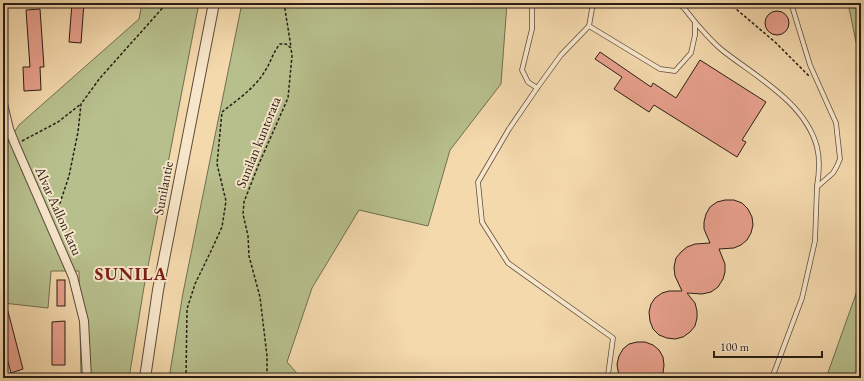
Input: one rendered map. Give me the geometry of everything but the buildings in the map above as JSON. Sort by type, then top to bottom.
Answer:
[{"type":"street","name":"Sunilantie","points":[[145,378],[158,290],[214,3]]},
{"type":"street","name":"Alvar Aallon katu","points":[[3,104],[9,129],[15,144],[73,277],[84,321],[87,378]]},
{"type":"street","points":[[49,378],[54,378]]},
{"type":"lane","points":[[532,3],[532,29],[522,70],[528,82],[538,88]]},
{"type":"lane","points":[[593,3],[589,26],[561,55],[509,129],[478,182],[482,222],[508,262],[613,338],[608,375],[609,378]]},
{"type":"lane","points":[[677,3],[684,8],[695,22],[721,49],[773,88],[795,108],[810,128],[817,148],[819,172],[815,241],[802,298],[772,378]]},
{"type":"lane","points":[[791,3],[810,65],[836,123],[840,159],[833,173],[817,187]]},
{"type":"lane","points":[[589,26],[660,69],[674,71],[691,53],[695,35],[695,22]]},
{"type":"path","points":[[15,144],[27,140],[58,122],[81,104],[100,78],[167,3]]},
{"type":"path","points":[[284,3],[291,48]]},
{"type":"path","points":[[728,3],[775,42],[810,77]]},
{"type":"path","name":"Sunilan kuntorata","points":[[186,378],[187,309],[195,284],[222,227],[226,201],[217,164],[222,112],[252,88],[265,72],[276,49],[280,44],[286,44],[291,48],[292,56],[288,98],[244,202],[243,214],[248,236],[249,256],[260,297],[267,356],[267,372],[265,378]]},
{"type":"path","points":[[52,226],[69,176],[78,132],[81,104]]},
{"type":"green space","points":[[142,3],[199,3],[144,287],[129,378],[81,378],[79,271],[51,271],[48,308],[3,303],[3,150],[19,125],[139,19]]},
{"type":"green space","points":[[242,3],[507,3],[501,84],[450,150],[428,226],[359,210],[312,288],[287,362],[301,378],[169,378],[183,293]]},
{"type":"green space","points":[[848,3],[861,3],[861,66]]},
{"type":"green space","points":[[861,280],[861,378],[826,378]]},
{"type":"district","name":"SUNILA","points":[[131,274]]}]
